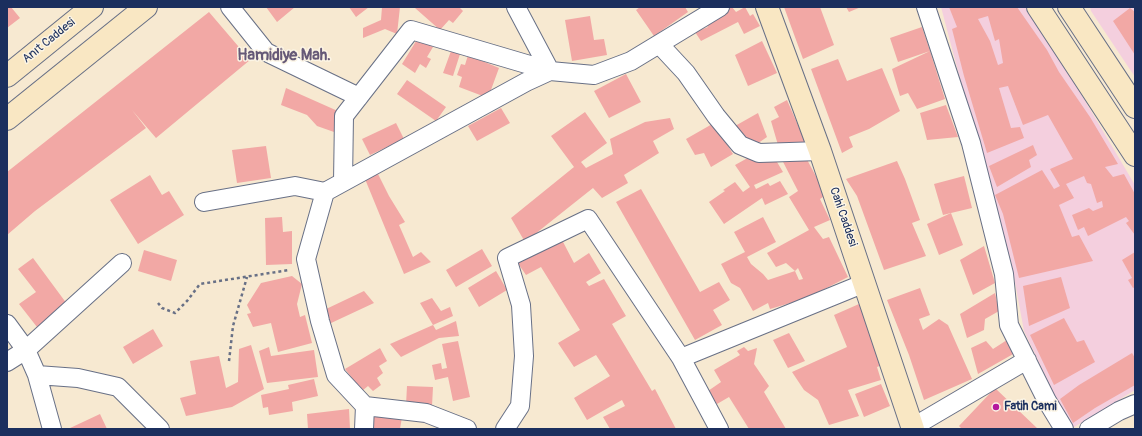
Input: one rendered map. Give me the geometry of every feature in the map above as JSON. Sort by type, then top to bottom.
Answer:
[{"type":"main road","name":"Anıt Caddesi","points":[[7,76],[92,7]]},
{"type":"main road","points":[[7,119],[146,7]]},
{"type":"main road","name":"Cahi Caddesi","points":[[768,7],[820,151],[913,428]]},
{"type":"main road","points":[[1038,7],[1135,155]]},
{"type":"main road","points":[[1070,7],[1135,107]]},
{"type":"street","points":[[230,7],[266,52],[359,97]]},
{"type":"street","points":[[516,7],[550,71]]},
{"type":"street","points":[[343,182],[344,116],[412,30],[550,71],[594,75],[631,62],[720,7]]},
{"type":"street","points":[[926,7],[972,143],[1004,274],[1009,325],[1046,401],[1064,429]]},
{"type":"street","points":[[659,44],[686,73],[716,116],[740,145],[759,153],[820,151]]},
{"type":"street","points":[[204,202],[295,186],[325,192],[526,82],[550,71]]},
{"type":"street","points":[[325,192],[306,259],[320,320],[336,375],[365,406],[426,413],[467,429]]},
{"type":"street","points":[[505,429],[520,406],[524,356],[521,305],[507,258],[588,219],[681,358],[720,429]]},
{"type":"street","points":[[7,362],[26,350],[122,263]]},
{"type":"street","points":[[681,358],[865,284]]},
{"type":"street","points":[[7,324],[26,350],[37,375],[52,429]]},
{"type":"street","points":[[913,428],[1027,360]]},
{"type":"street","points":[[37,375],[78,378],[118,387],[160,429]]},
{"type":"street","points":[[1089,429],[1118,411],[1135,404]]},
{"type":"street","points":[[364,429],[365,406]]},
{"type":"path","points":[[158,303],[162,308],[174,313],[187,301],[200,284],[308,267]]},
{"type":"path","points":[[229,361],[233,326],[247,277]]},
{"type":"shaded area","points":[[941,7],[1026,7],[1078,89],[1135,185],[1135,390],[1071,429],[1024,331],[1011,261],[990,192]]},
{"type":"shaded area","points":[[1090,7],[1135,7],[1135,77],[1091,11]]},
{"type":"building","points":[[7,7],[11,7],[20,18],[7,28]]},
{"type":"building","points":[[266,7],[295,7],[277,22]]},
{"type":"building","points":[[349,7],[369,7],[356,17]]},
{"type":"building","points":[[382,7],[400,7],[397,34],[385,29],[363,38],[363,28],[381,20]]},
{"type":"building","points":[[415,7],[459,7],[463,11],[453,23],[449,20],[440,30]]},
{"type":"building","points":[[640,7],[685,7],[688,12],[654,36],[636,10]]},
{"type":"building","points":[[732,7],[736,12],[745,7],[750,16],[753,14],[760,26],[744,34],[738,22],[701,41],[695,32],[708,27],[705,23]]},
{"type":"building","points":[[784,7],[820,7],[834,45],[803,59]]},
{"type":"building","points":[[846,7],[861,7],[849,12]]},
{"type":"building","points":[[949,7],[1017,7],[1047,50],[1059,72],[1090,117],[1118,164],[1105,167],[1113,177],[1124,174],[1135,194],[1135,235],[1126,223],[1129,221],[1126,217],[1088,236],[1084,227],[1078,230],[1072,215],[1089,208],[1093,211],[1103,207],[1102,201],[1097,203],[1091,184],[1087,183],[1084,176],[1066,184],[1074,198],[1059,205],[1072,237],[1079,235],[1093,261],[1019,278],[1003,214],[995,195],[1042,170],[1054,189],[1060,186],[1050,169],[1073,159],[1048,115],[1023,125],[1008,86],[999,88],[1011,128],[1020,127],[1024,138],[987,153],[964,76],[952,29],[957,27]],"holes":[[[988,16],[995,41],[999,39],[1003,63],[998,65],[990,41],[978,19]]]},
{"type":"building","points":[[1130,8],[1135,12],[1135,55],[1113,21]]},
{"type":"building","points":[[209,12],[250,60],[156,138],[132,110],[146,128],[35,211],[7,235],[7,172]]},
{"type":"building","points":[[590,16],[594,40],[604,39],[607,55],[572,61],[565,20]]},
{"type":"building","points":[[922,27],[930,51],[898,62],[890,38]]},
{"type":"building","points":[[418,38],[433,47],[427,57],[431,59],[426,68],[420,64],[415,73],[402,64]]},
{"type":"building","points":[[762,41],[777,73],[748,86],[735,55]]},
{"type":"building","points":[[451,51],[460,54],[453,76],[443,73]]},
{"type":"building","points":[[930,51],[945,99],[917,109],[908,93],[900,96],[892,69]]},
{"type":"building","points":[[468,55],[499,68],[488,98],[459,87],[462,77],[457,75],[461,64],[465,65]]},
{"type":"building","points":[[838,59],[847,81],[882,68],[900,111],[869,129],[849,137],[853,147],[842,153],[811,69]]},
{"type":"building","points":[[626,74],[641,102],[609,118],[594,91]]},
{"type":"building","points":[[407,80],[446,107],[436,121],[397,94]]},
{"type":"building","points":[[286,88],[340,112],[334,132],[317,126],[307,115],[281,105]]},
{"type":"building","points":[[787,100],[807,146],[778,145],[771,121],[779,117],[774,107]]},
{"type":"building","points":[[946,105],[958,137],[927,140],[920,113]]},
{"type":"building","points":[[501,108],[510,123],[477,141],[468,126]]},
{"type":"building","points":[[585,112],[607,143],[581,162],[586,168],[613,154],[610,139],[645,122],[670,118],[674,129],[653,141],[659,153],[624,175],[628,183],[602,198],[593,188],[525,242],[511,218],[574,167],[551,136]]},
{"type":"building","points":[[758,113],[767,137],[754,146],[744,140],[735,126]]},
{"type":"building","points":[[396,123],[404,139],[370,155],[362,139]]},
{"type":"building","points":[[714,123],[733,154],[711,167],[704,153],[695,155],[686,139]]},
{"type":"building","points":[[1033,145],[1037,155],[1029,160],[1031,167],[997,187],[989,166]]},
{"type":"building","points":[[266,146],[271,178],[237,183],[232,150]]},
{"type":"building","points":[[804,154],[826,195],[820,199],[830,220],[814,227],[823,239],[829,237],[848,277],[807,298],[770,309],[768,303],[753,311],[740,288],[731,283],[721,264],[745,252],[734,232],[763,217],[776,242],[747,257],[751,264],[768,280],[795,271],[786,263],[776,267],[767,253],[809,230],[789,197],[798,191],[780,156]],"holes":[[[798,268],[803,279],[799,280],[795,271]]]},
{"type":"building","points":[[753,155],[759,163],[774,157],[783,172],[754,185],[756,189],[768,183],[770,186],[780,181],[788,194],[765,205],[762,198],[724,224],[709,202],[735,182],[743,192],[750,187],[735,165]]},
{"type":"building","points":[[897,161],[920,220],[912,223],[926,256],[884,270],[857,196],[846,179]]},
{"type":"building","points":[[378,174],[405,222],[399,225],[413,257],[421,252],[431,262],[404,274],[365,179]]},
{"type":"building","points":[[150,175],[162,195],[169,191],[184,215],[138,244],[110,200]]},
{"type":"building","points":[[964,176],[972,208],[943,215],[934,184]]},
{"type":"building","points":[[641,189],[700,292],[719,282],[730,300],[713,310],[722,325],[695,340],[616,202]]},
{"type":"building","points":[[951,213],[963,245],[939,255],[927,224]]},
{"type":"building","points":[[282,217],[283,232],[292,231],[292,264],[266,265],[265,218]]},
{"type":"building","points":[[561,238],[574,263],[589,253],[601,273],[586,282],[589,286],[604,279],[626,316],[612,324],[652,391],[655,389],[676,429],[610,429],[603,417],[625,406],[622,400],[587,420],[574,398],[610,376],[596,355],[574,367],[558,343],[580,330],[541,267],[526,275],[517,262]]},
{"type":"building","points":[[984,246],[995,283],[973,295],[960,260]]},
{"type":"building","points":[[482,249],[492,266],[456,287],[446,270]]},
{"type":"building","points":[[144,250],[177,260],[171,281],[138,271]]},
{"type":"building","points":[[1135,252],[1135,287],[1133,288],[1128,280],[1132,278],[1122,260]]},
{"type":"building","points":[[33,258],[67,304],[37,327],[19,304],[36,292],[18,269]]},
{"type":"building","points":[[496,271],[507,290],[479,307],[468,288]]},
{"type":"building","points":[[292,276],[302,284],[297,304],[300,317],[305,315],[312,343],[278,352],[271,323],[253,327],[247,314],[251,313],[247,305],[261,283]]},
{"type":"building","points":[[1061,277],[1070,308],[1029,326],[1023,286]]},
{"type":"building","points":[[920,288],[930,315],[919,319],[923,330],[939,319],[948,325],[972,379],[924,400],[909,355],[887,300]]},
{"type":"building","points":[[364,291],[374,303],[329,324],[324,310]]},
{"type":"building","points":[[995,293],[999,311],[985,319],[984,330],[967,338],[960,314]]},
{"type":"building","points":[[432,298],[441,311],[450,307],[453,316],[433,325],[420,303]]},
{"type":"building","points":[[859,304],[882,365],[877,367],[881,380],[848,390],[859,416],[829,425],[818,400],[804,390],[792,372],[847,347],[834,315]]},
{"type":"building","points":[[1064,318],[1077,342],[1084,340],[1095,362],[1054,385],[1030,335]]},
{"type":"building","points":[[456,321],[459,336],[439,338],[401,357],[390,344],[433,325],[436,330]]},
{"type":"building","points":[[153,329],[163,346],[133,364],[123,347]]},
{"type":"building","points":[[789,333],[805,361],[788,368],[773,340]]},
{"type":"building","points":[[1007,340],[1015,353],[978,374],[971,348],[986,341],[993,349]]},
{"type":"building","points":[[458,341],[470,397],[453,401],[448,377],[435,380],[432,365],[441,363],[442,369],[447,368],[442,344]]},
{"type":"building","points":[[251,345],[264,389],[232,407],[186,416],[180,398],[196,394],[190,361],[219,356],[226,388],[238,382],[239,349]]},
{"type":"building","points":[[269,347],[271,356],[314,350],[318,377],[267,383],[259,351]]},
{"type":"building","points":[[744,347],[748,351],[757,348],[754,364],[769,386],[764,392],[786,429],[749,429],[729,397],[717,404],[708,391],[721,382],[714,370],[740,355],[737,351]]},
{"type":"building","points":[[380,348],[387,361],[379,366],[383,373],[377,378],[381,385],[373,391],[368,386],[362,391],[345,369]]},
{"type":"building","points":[[1132,353],[1135,358],[1135,385],[1095,408],[1073,423],[1060,399],[1079,385]]},
{"type":"building","points":[[314,379],[318,396],[292,402],[293,411],[269,415],[268,407],[263,408],[261,395],[289,389],[288,385]]},
{"type":"building","points":[[881,384],[890,406],[864,417],[855,394]]},
{"type":"building","points":[[407,386],[433,387],[432,406],[406,405]]},
{"type":"building","name":"Fatih Cami","points":[[995,388],[1038,429],[962,429],[959,426]]},
{"type":"building","points":[[349,409],[350,429],[308,429],[307,414]]},
{"type":"building","points":[[371,413],[402,417],[400,429],[369,429]]},
{"type":"building","points":[[100,414],[107,429],[68,429]]},
{"type":"place","name":"Fatih Cami","points":[[996,407]]},
{"type":"district","name":"Hamidiye Mah.","points":[[284,56]]}]
